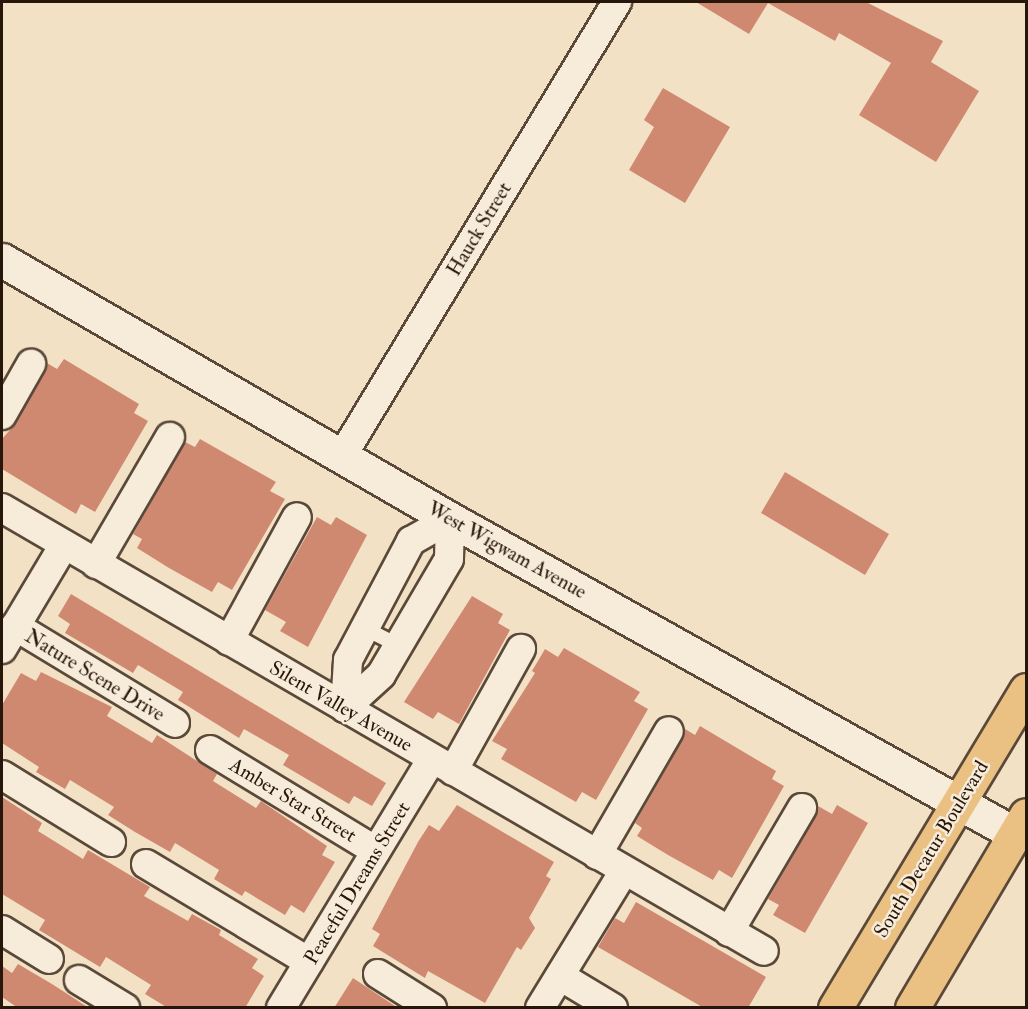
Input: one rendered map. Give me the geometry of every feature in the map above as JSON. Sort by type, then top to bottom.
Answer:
[{"type":"main road","name":"South Decatur Boulevard","points":[[835,1008],[1026,690]]},
{"type":"main road","points":[[912,1008],[1023,830]]},
{"type":"street","name":"Hauck Street","points":[[342,456],[616,2]]},
{"type":"street","name":"West Wigwam Avenue","points":[[2,260],[450,519],[959,802],[1023,830]]},
{"type":"street","points":[[2,415],[31,364]]},
{"type":"street","points":[[96,564],[170,437]]},
{"type":"street","name":"Silent Valley Avenue","points":[[2,508],[764,951]]},
{"type":"street","points":[[229,641],[297,517]]},
{"type":"street","points":[[345,708],[348,660],[411,541],[450,519]]},
{"type":"street","points":[[345,708],[381,675],[449,560],[450,519]]},
{"type":"street","name":"Nature Scene Drive","points":[[64,545],[8,638],[175,723]]},
{"type":"street","points":[[443,765],[521,649]]},
{"type":"street","points":[[597,855],[669,731]]},
{"type":"street","name":"Amber Star Street","points":[[210,750],[376,851]]},
{"type":"street","name":"Peaceful Dreams Street","points":[[281,1008],[376,851],[443,765]]},
{"type":"street","points":[[2,775],[111,842]]},
{"type":"street","points":[[729,932],[802,808]]},
{"type":"street","points":[[146,864],[309,962]]},
{"type":"street","points":[[540,1008],[624,871]]},
{"type":"street","points":[[2,930],[49,959]]},
{"type":"street","points":[[378,974],[432,1008]]},
{"type":"street","points":[[560,976],[613,1008]]},
{"type":"street","points":[[79,980],[125,1008]]},
{"type":"lane","points":[[364,628],[397,645]]},
{"type":"building","points":[[696,2],[866,2],[943,41],[931,62],[979,91],[936,162],[859,115],[891,63],[839,33],[835,41],[768,3],[749,34]]},
{"type":"building","points":[[663,88],[730,127],[685,203],[629,170],[654,127],[644,120]]},
{"type":"building","points":[[64,359],[139,404],[134,413],[148,421],[95,512],[81,504],[76,514],[2,469],[2,439],[16,423],[47,363],[57,369]]},
{"type":"building","points":[[200,439],[276,482],[270,491],[285,499],[232,590],[218,582],[212,592],[169,568],[137,548],[142,539],[133,534],[185,442],[195,447]]},
{"type":"building","points":[[785,472],[889,534],[865,575],[761,513]]},
{"type":"building","points":[[317,517],[331,525],[336,517],[367,535],[308,647],[280,631],[286,622],[265,610]]},
{"type":"building","points":[[71,594],[386,783],[372,806],[354,796],[349,804],[283,765],[289,755],[244,729],[239,738],[178,700],[183,692],[138,665],[133,673],[65,633],[70,624],[58,616]]},
{"type":"building","points":[[472,596],[503,614],[498,623],[510,630],[459,724],[438,712],[433,719],[404,702]]},
{"type":"building","points":[[564,648],[640,692],[634,701],[648,709],[596,800],[582,792],[576,802],[501,759],[507,749],[492,741],[535,673],[532,671],[545,649],[558,657]]},
{"type":"building","points":[[41,672],[112,707],[107,716],[152,743],[157,735],[217,774],[213,781],[256,808],[261,801],[327,846],[322,855],[335,862],[304,913],[291,905],[285,915],[245,891],[242,896],[214,879],[219,870],[175,843],[170,852],[135,832],[108,815],[114,807],[70,780],[65,789],[36,772],[39,767],[2,743],[2,705],[21,673],[36,681]]},
{"type":"building","points":[[700,726],[776,771],[772,779],[784,786],[732,878],[719,870],[713,880],[637,836],[642,828],[635,823],[683,739],[685,729],[695,735]]},
{"type":"building","points":[[2,797],[42,823],[38,831],[83,859],[88,850],[150,887],[144,896],[188,921],[192,914],[221,930],[219,935],[258,959],[252,968],[264,976],[245,1008],[168,1008],[145,994],[151,985],[106,957],[100,967],[39,930],[45,920],[2,894]]},
{"type":"building","points":[[457,805],[554,862],[546,876],[551,879],[529,918],[535,928],[521,950],[517,947],[485,1003],[428,971],[425,978],[373,946],[380,934],[372,929],[418,842],[429,825],[439,831]]},
{"type":"building","points":[[837,805],[868,823],[805,933],[773,915],[779,905],[768,899],[816,816],[818,806],[832,814]]},
{"type":"building","points":[[636,902],[766,977],[748,1008],[704,1008],[598,947],[615,918],[624,923]]},
{"type":"building","points":[[18,964],[89,1008],[18,1008],[2,997],[2,966],[12,973]]},
{"type":"building","points":[[353,978],[398,1008],[334,1008]]}]
